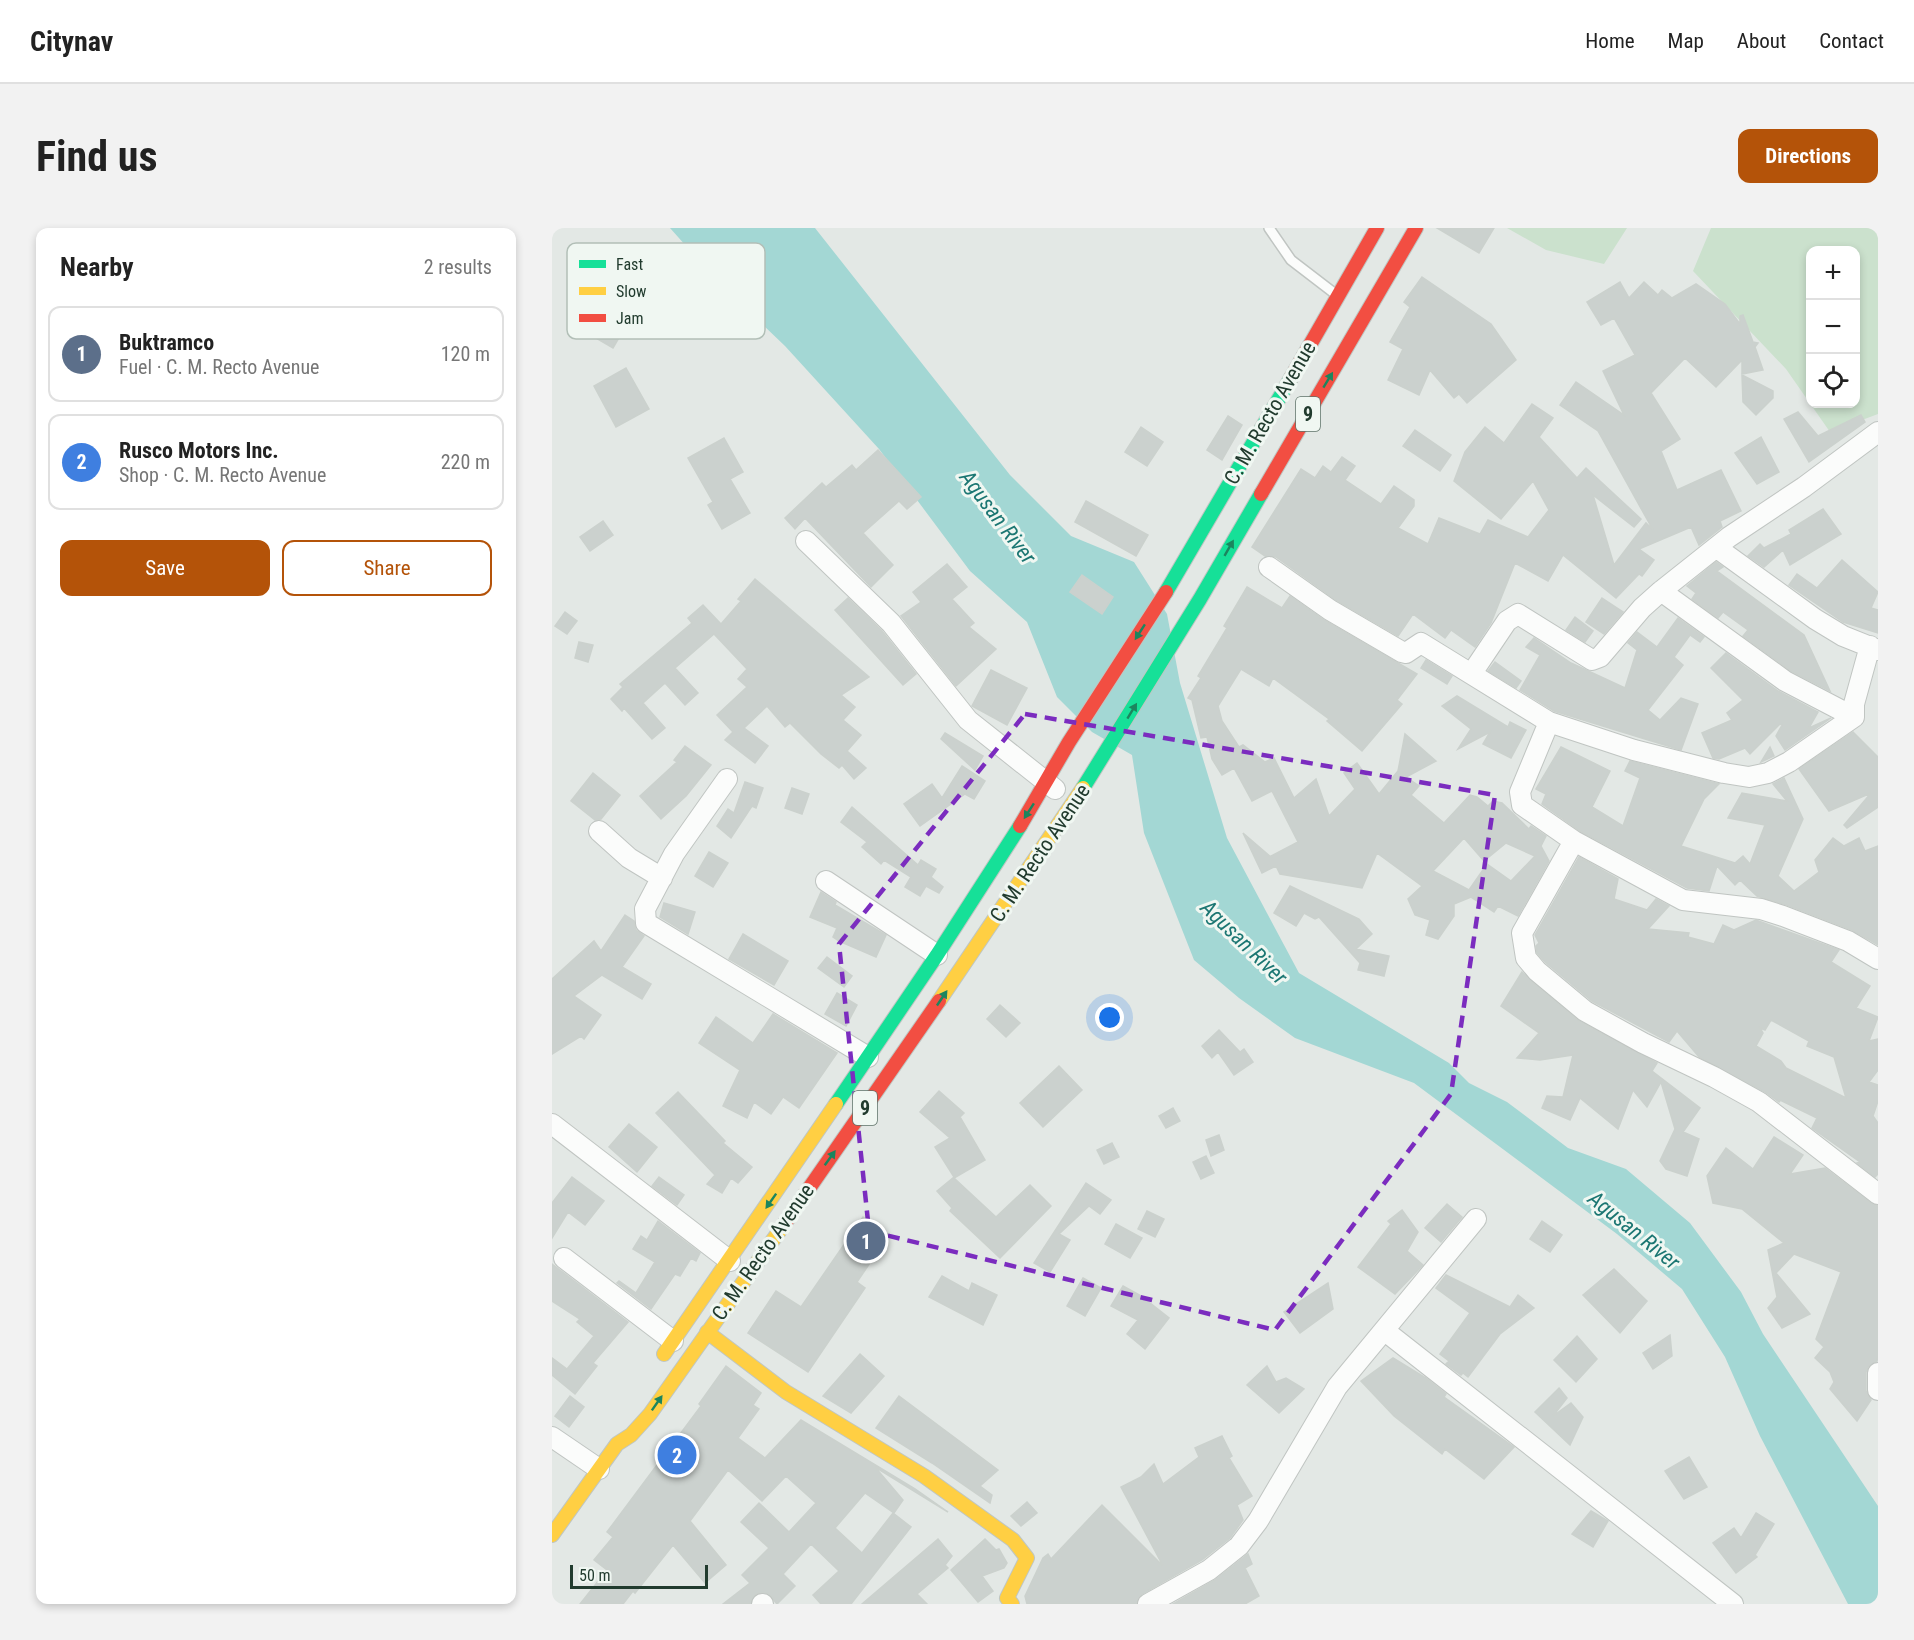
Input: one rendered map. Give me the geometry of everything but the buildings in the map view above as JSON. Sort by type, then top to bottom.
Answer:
[{"type":"main road","name":"C. M. Recto Avenue","points":[[654,1368],[730,1261],[937,955],[1047,783],[1069,742],[1172,583],[1377,228]]},
{"type":"main road","name":"C. M. Recto Avenue","points":[[616,1444],[632,1435],[650,1414],[889,1074],[1074,803],[1200,599],[1416,228]]},
{"type":"main road","points":[[707,1332],[786,1392],[924,1476],[1013,1540],[1027,1558],[1006,1602]]},
{"type":"main road","name":"C. M. Recto Avenue","points":[[552,1535],[616,1444],[620,1427]]},
{"type":"street","points":[[1472,673],[1508,621],[1518,614],[1586,656],[1596,659],[1608,649],[1642,608],[1661,591],[1878,432]]},
{"type":"street","points":[[806,541],[891,623],[968,720],[1074,803]]},
{"type":"street","points":[[1717,548],[1815,620],[1843,636],[1874,648],[1854,704],[1854,717]]},
{"type":"street","points":[[1269,567],[1330,610],[1402,652],[1406,653],[1421,643],[1549,722],[1634,750],[1724,773],[1749,777],[1768,773],[1784,765],[1854,717]]},
{"type":"street","points":[[1661,591],[1785,681],[1854,717]]},
{"type":"street","points":[[1549,722],[1520,792],[1522,805],[1574,841],[1683,900],[1772,913],[1848,941],[1878,960]]},
{"type":"street","points":[[727,779],[688,830],[645,909],[644,917],[651,927],[868,1057]]},
{"type":"street","points":[[599,831],[629,858],[662,878]]},
{"type":"street","points":[[1574,841],[1522,933],[1526,958],[1537,971],[1585,1011],[1759,1102],[1878,1194]]},
{"type":"street","points":[[826,881],[937,955]]},
{"type":"street","points":[[552,1124],[730,1261]]},
{"type":"street","points":[[1148,1604],[1209,1569],[1239,1546],[1258,1521],[1337,1387],[1476,1219]]},
{"type":"street","points":[[564,1258],[673,1341]]},
{"type":"street","points":[[1385,1331],[1733,1604]]},
{"type":"street","points":[[1878,1373],[1878,1390]]},
{"type":"street","points":[[552,1437],[599,1469]]},
{"type":"lane","points":[[1269,228],[1291,260],[1338,296]]},
{"type":"highlighted area","points":[[1025,714],[1495,795],[1451,1094],[1275,1330],[869,1231],[839,944]]},
{"type":"green space","points":[[1507,228],[1627,228],[1604,264],[1546,250]]},
{"type":"green space","points":[[1711,228],[1878,228],[1878,414],[1830,432],[1813,408],[1860,408],[1860,246],[1806,246],[1806,397],[1786,369],[1693,271]]},
{"type":"water","name":"Agusan River","points":[[670,228],[815,228],[1010,475],[1071,536],[1134,562],[1167,614],[1180,683],[1227,838],[1299,973],[1449,1063],[1469,1083],[1507,1102],[1568,1148],[1626,1169],[1690,1223],[1741,1292],[1763,1334],[1878,1506],[1878,1604],[1848,1604],[1760,1436],[1725,1357],[1682,1289],[1617,1234],[1414,1083],[1295,1038],[1239,998],[1194,960],[1144,833],[1132,755],[1092,732],[1057,697],[1027,622],[970,571],[879,449],[765,327],[765,243],[683,243]]},
{"type":"traffic: fast","points":[[1166,592],[1291,378]]},
{"type":"traffic: fast","points":[[1083,788],[1200,599],[1261,494]]},
{"type":"traffic: fast","points":[[836,1104],[937,955],[1020,826]]},
{"type":"traffic: slow","points":[[939,1001],[1083,788]]},
{"type":"traffic: slow","points":[[664,1354],[836,1104]]},
{"type":"traffic: slow","points":[[552,1535],[617,1444],[631,1435],[650,1414],[785,1223]]},
{"type":"traffic: slow","points":[[707,1332],[786,1392],[924,1476],[1013,1540],[1027,1558],[1007,1598],[1012,1604]]},
{"type":"traffic: jam","points":[[1291,378],[1377,228]]},
{"type":"traffic: jam","points":[[1261,494],[1416,228]]},
{"type":"traffic: jam","points":[[1020,826],[1069,742],[1166,592]]},
{"type":"traffic: jam","points":[[785,1223],[939,1001]]},
{"type":"place","name":"Buktramco","points":[[866,1241]]},
{"type":"place","name":"Rusco Motors Inc.","points":[[677,1455]]}]
